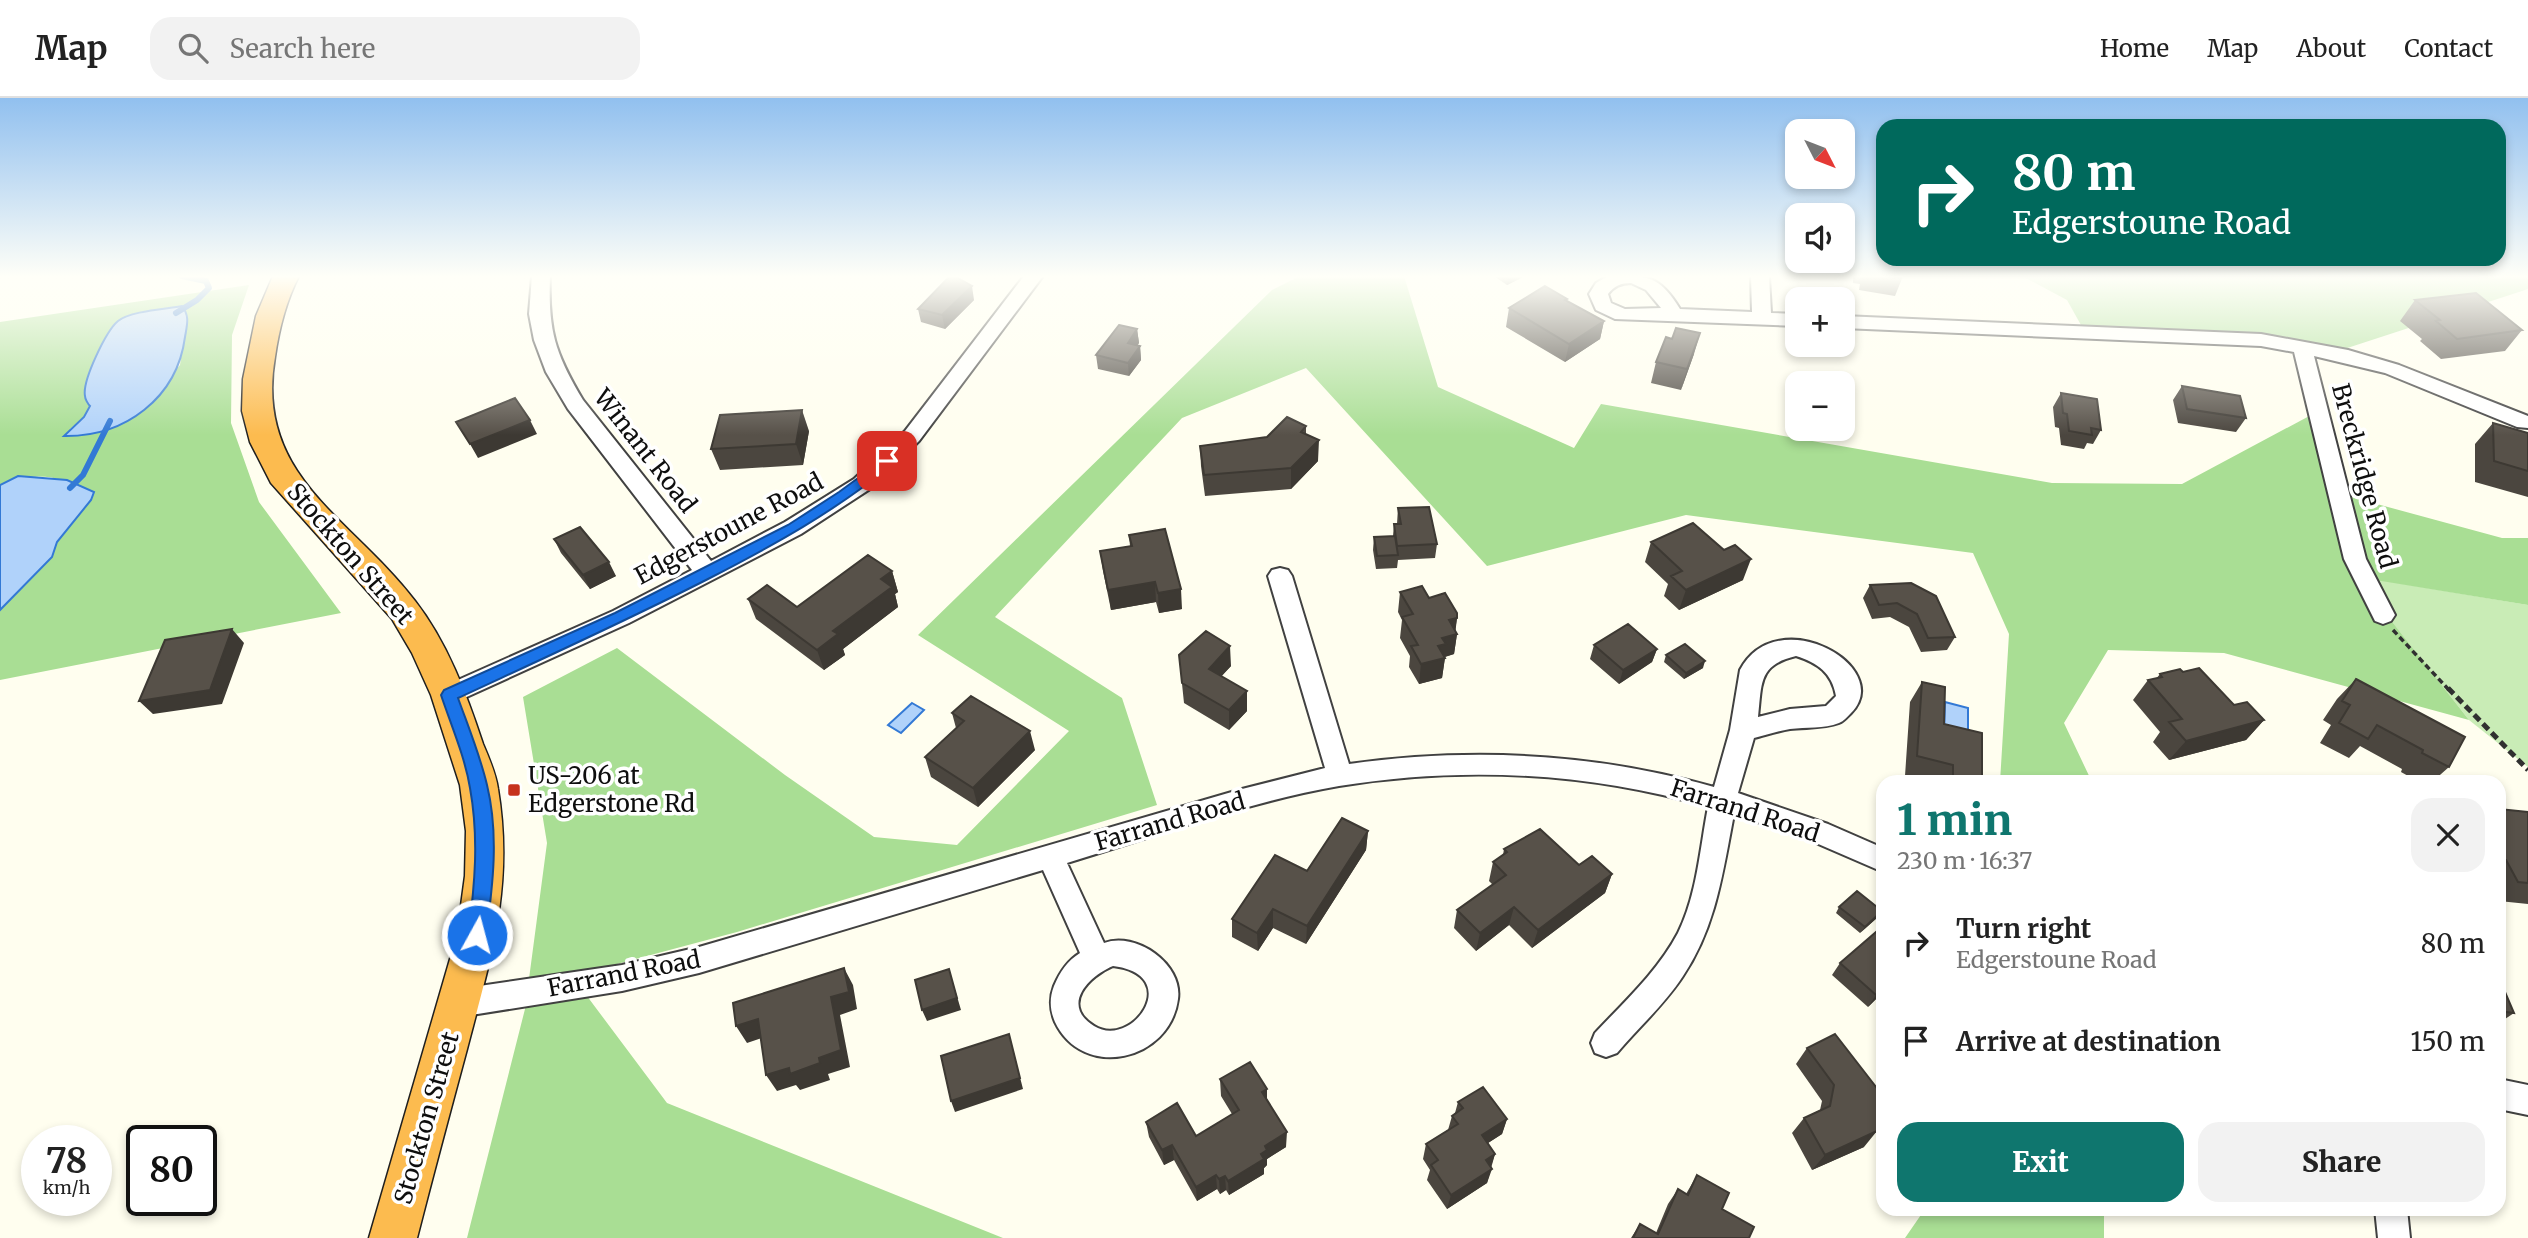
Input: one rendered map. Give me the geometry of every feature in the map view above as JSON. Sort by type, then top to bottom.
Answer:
[{"type":"highway","name":"Stockton Street","points":[[266,329],[256,380],[255,406],[260,432],[270,456],[282,476],[404,610],[449,695],[479,786],[485,831],[485,876],[477,935],[393,1238]]},
{"type":"street","name":"Winant Road","points":[[542,329],[556,372],[575,404],[706,571]]},
{"type":"street","name":"Edgerstoune Road","points":[[449,695],[621,617],[827,508],[887,461],[912,436],[993,329]]},
{"type":"street","points":[[2010,329],[2261,340],[2302,346],[2392,369],[2527,420]]},
{"type":"street","name":"Breckridge Road","points":[[2302,346],[2354,559],[2382,615]]},
{"type":"street","points":[[1280,576],[1340,776]]},
{"type":"street","points":[[1606,1043],[1672,969],[1689,938],[1702,907],[1723,800],[1743,730]]},
{"type":"street","name":"Farrand Road","points":[[459,1003],[622,978],[699,960],[1292,786],[1401,767],[1511,764],[1578,769],[1635,778],[1723,800],[1800,825],[1876,857]]},
{"type":"street","points":[[1051,857],[1096,957]]},
{"type":"street","points":[[2506,1095],[2528,1100]]},
{"type":"street","points":[[2392,1216],[2394,1238]]},
{"type":"path","points":[[2382,615],[2401,641],[2528,770]]},
{"type":"green space","points":[[0,329],[143,329],[102,344],[86,383],[90,406],[84,417],[70,429],[70,436],[112,427],[136,416],[180,365],[185,329],[234,329],[231,423],[259,502],[341,613],[0,680],[0,610],[52,557],[57,542],[91,500],[94,492],[69,482],[37,476],[0,485]]},
{"type":"green space","points":[[1232,329],[1420,329],[1438,387],[1574,448],[1601,404],[1785,436],[1785,441],[1812,441],[2052,483],[2182,484],[2313,414],[2329,491],[2502,538],[2528,538],[2528,605],[2357,577],[2469,720],[2224,653],[2108,650],[2064,723],[2089,775],[2000,775],[2009,634],[1973,553],[1686,515],[1487,566],[1306,368],[1182,418],[995,617],[1122,698],[1157,805],[737,932],[572,976],[667,1103],[1003,1238],[467,1238],[525,1009],[547,843],[523,697],[617,648],[785,775],[874,837],[957,845],[1069,731],[918,635]]},
{"type":"green space","points":[[2083,329],[2405,329],[2332,353],[2086,334]]},
{"type":"green space","points":[[2356,576],[2528,605],[2528,767],[2469,720]]},
{"type":"green space","points":[[1920,1216],[2104,1216],[2104,1238],[1905,1238]]},
{"type":"water","points":[[111,329],[186,329],[180,359],[171,378],[144,410],[108,430],[64,436],[84,417],[90,406],[85,396],[87,379]]},
{"type":"water","points":[[18,476],[67,480],[94,492],[91,500],[57,542],[52,557],[0,610],[0,485]]},
{"type":"water","points":[[1945,702],[1968,708],[1968,740],[1944,735]]},
{"type":"water","points":[[912,703],[924,710],[901,733],[888,725]]},
{"type":"building","points":[[1116,329],[1137,329],[1128,343],[1140,346],[1128,363],[1096,355]]},
{"type":"building","points":[[1544,329],[1592,329],[1569,344]]},
{"type":"building","points":[[1676,329],[1700,333],[1687,369],[1656,362],[1666,337],[1672,339]]},
{"type":"building","points":[[2446,329],[2522,330],[2457,339]]},
{"type":"building","points":[[2182,386],[2240,396],[2246,418],[2187,409]]},
{"type":"building","points":[[2061,393],[2097,399],[2101,430],[2091,428],[2092,435],[2069,431],[2067,414],[2063,413]]},
{"type":"building","points":[[515,398],[530,420],[470,444],[456,422]]},
{"type":"building","points":[[802,410],[796,444],[711,449],[720,415]]},
{"type":"building","points":[[1287,417],[1306,426],[1301,432],[1319,440],[1291,468],[1204,475],[1200,446],[1267,437]]},
{"type":"building","points":[[2493,423],[2528,433],[2528,471],[2494,461]]},
{"type":"building","points":[[1429,507],[1437,544],[1397,546],[1394,524],[1401,524],[1398,508]]},
{"type":"building","points":[[1693,523],[1724,550],[1735,545],[1751,559],[1686,590],[1671,576],[1682,571],[1651,542]]},
{"type":"building","points":[[580,527],[609,562],[583,575],[554,539]]},
{"type":"building","points":[[1165,529],[1181,589],[1158,593],[1155,582],[1108,590],[1100,551],[1132,546],[1129,535]]},
{"type":"building","points":[[1395,536],[1398,555],[1377,556],[1374,537]]},
{"type":"building","points":[[868,555],[892,571],[881,579],[892,587],[833,631],[838,634],[817,650],[748,599],[767,585],[797,607]]},
{"type":"building","points":[[1911,583],[1936,596],[1955,637],[1928,638],[1917,614],[1897,603],[1879,605],[1870,585]]},
{"type":"building","points":[[1422,586],[1429,598],[1445,593],[1457,613],[1457,618],[1449,620],[1457,634],[1442,638],[1446,644],[1438,646],[1445,658],[1421,664],[1411,646],[1418,645],[1402,617],[1413,614],[1400,592]]},
{"type":"building","points":[[1628,624],[1657,649],[1623,670],[1594,645]]},
{"type":"building","points":[[232,629],[210,690],[139,701],[165,640]]},
{"type":"building","points":[[1206,631],[1230,646],[1209,669],[1247,691],[1229,710],[1182,683],[1179,655]]},
{"type":"building","points":[[1685,644],[1705,661],[1686,673],[1666,655]]},
{"type":"building","points":[[2199,668],[2234,705],[2247,702],[2264,720],[2186,741],[2169,722],[2182,719],[2148,680],[2180,669],[2183,672]]},
{"type":"building","points":[[2356,679],[2465,737],[2449,767],[2377,725],[2368,739],[2339,723],[2350,705],[2342,701]]},
{"type":"building","points":[[1922,682],[1945,687],[1944,724],[1982,733],[1982,775],[1953,775],[1953,765],[1917,756]]},
{"type":"building","points":[[971,696],[1030,731],[973,788],[925,757],[964,721],[952,713]]},
{"type":"building","points":[[2506,810],[2528,812],[2528,883],[2518,882],[2506,860]]},
{"type":"building","points":[[1342,818],[1368,831],[1307,926],[1273,909],[1257,933],[1232,919],[1275,855],[1307,871]]},
{"type":"building","points":[[1540,829],[1579,865],[1592,856],[1612,874],[1538,930],[1514,907],[1480,933],[1457,910],[1506,875],[1493,862],[1507,852],[1504,849]]},
{"type":"building","points":[[1857,891],[1876,906],[1876,917],[1865,927],[1839,907]]},
{"type":"building","points":[[1876,932],[1876,995],[1840,963]]},
{"type":"building","points":[[844,968],[849,992],[831,997],[841,1050],[819,1058],[820,1063],[790,1074],[789,1068],[766,1075],[758,1019],[736,1026],[733,1003]]},
{"type":"building","points":[[949,969],[957,998],[922,1010],[915,980]]},
{"type":"building","points":[[2506,994],[2514,1013],[2506,1012]]},
{"type":"building","points":[[1009,1034],[1020,1078],[951,1101],[941,1056]]},
{"type":"building","points":[[1835,1034],[1876,1087],[1876,1131],[1825,1155],[1804,1118],[1830,1106],[1834,1085],[1807,1048]]},
{"type":"building","points":[[1250,1062],[1267,1089],[1262,1092],[1287,1132],[1265,1146],[1267,1150],[1261,1154],[1264,1159],[1228,1181],[1225,1176],[1219,1179],[1216,1175],[1196,1187],[1172,1145],[1162,1150],[1146,1122],[1177,1103],[1196,1136],[1239,1110],[1220,1079]]},
{"type":"building","points":[[1483,1087],[1507,1119],[1482,1135],[1495,1154],[1486,1160],[1492,1169],[1451,1195],[1431,1165],[1438,1160],[1426,1144],[1458,1124],[1452,1116],[1463,1108],[1458,1102]]},
{"type":"building","points":[[1697,1175],[1729,1193],[1722,1209],[1754,1227],[1749,1238],[1633,1238],[1640,1224],[1658,1234],[1678,1189],[1688,1195]]},
{"type":"waterway","points":[[70,488],[83,475],[110,421]]},
{"type":"place","name":"US-206 at Edgerstone Rd","points":[[514,790]]},
{"type":"route","points":[[477,935],[485,876],[485,831],[479,786],[463,730],[449,695],[621,617],[793,528],[862,484],[887,461]]}]
